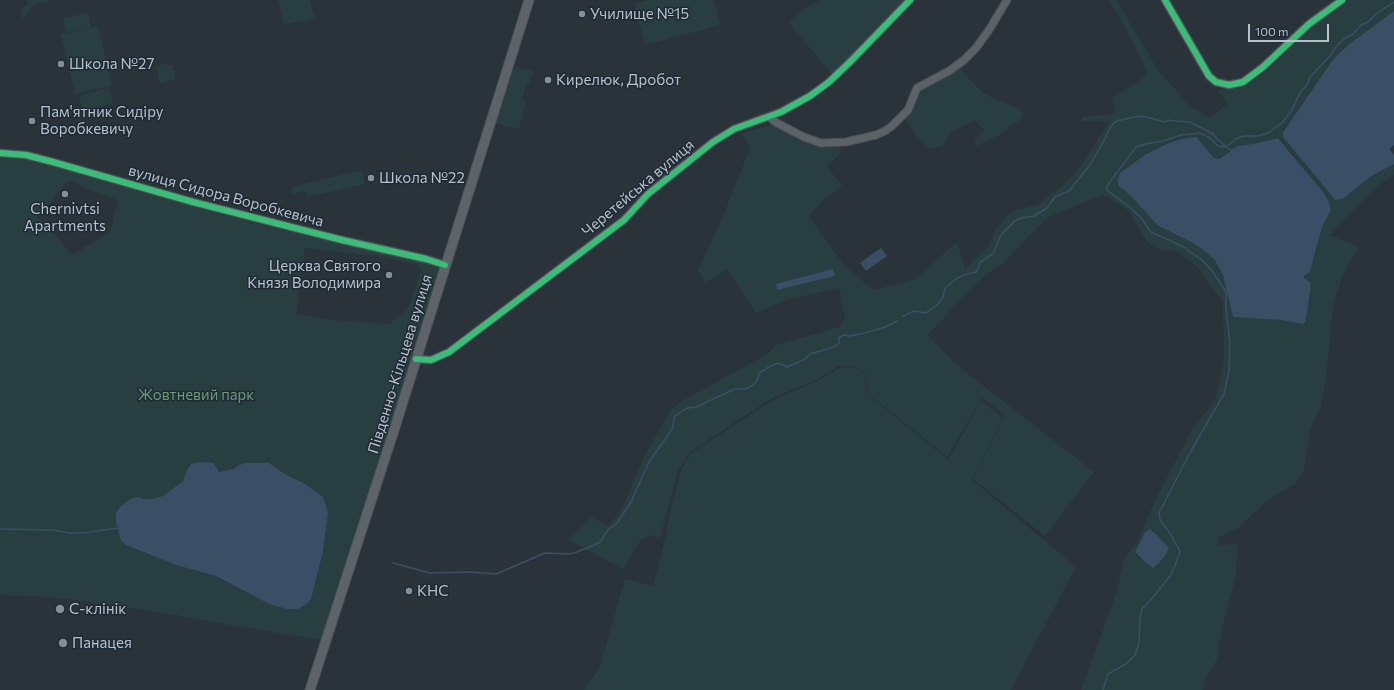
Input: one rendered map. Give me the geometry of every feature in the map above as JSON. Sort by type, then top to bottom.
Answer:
[{"type":"main road","name":"Південно-Кільцева вулиця","points":[[310,690],[529,0]]},
{"type":"street","name":"Черетейська вулиця","points":[[416,359],[431,360],[449,352],[624,220],[648,194],[713,142],[734,129],[790,108],[820,89],[852,61],[910,0]]},
{"type":"street","points":[[769,117],[777,123],[804,137],[821,143],[846,142],[876,135],[885,131],[908,110],[917,88],[949,71],[964,60],[976,48],[1007,0]]},
{"type":"street","points":[[1165,0],[1209,76],[1216,82],[1229,85],[1242,82],[1264,67],[1309,24],[1342,0]]},
{"type":"street","name":"вулиця Сидора Воробкевича","points":[[0,153],[26,155],[46,160],[193,202],[342,240],[426,259],[445,265]]},
{"type":"green space","points":[[27,0],[54,0],[34,4],[23,20],[21,8],[28,5]]},
{"type":"green space","points":[[278,0],[310,0],[315,18],[284,25]]},
{"type":"green space","points":[[649,0],[714,0],[720,25],[645,45],[634,4]]},
{"type":"green space","points":[[820,0],[916,0],[835,78],[789,23],[803,9]]},
{"type":"green space","points":[[1109,0],[1116,0],[1158,70],[1189,105],[1210,118],[1227,104],[1218,90],[1235,89],[1246,85],[1263,73],[1310,28],[1349,0],[1394,0],[1394,11],[1352,42],[1334,58],[1283,130],[1283,137],[1320,183],[1329,192],[1341,200],[1370,177],[1394,164],[1394,175],[1379,185],[1330,235],[1359,247],[1343,274],[1333,307],[1326,378],[1320,409],[1310,429],[1304,471],[1296,483],[1267,501],[1238,528],[1219,537],[1219,545],[1237,544],[1236,575],[1222,628],[1217,659],[1205,681],[1203,690],[1081,690],[1117,591],[1124,559],[1138,540],[1154,503],[1190,433],[1215,400],[1224,359],[1223,302],[1196,266],[1179,252],[1161,250],[1147,242],[1129,211],[1102,195],[1048,217],[1002,264],[988,273],[928,335],[957,365],[1094,472],[1045,536],[973,479],[1005,415],[982,398],[947,457],[867,393],[866,374],[853,366],[839,366],[818,379],[772,398],[689,453],[678,471],[660,538],[650,535],[641,540],[623,569],[568,540],[592,517],[609,526],[622,509],[644,457],[671,409],[684,400],[766,355],[776,345],[840,327],[845,318],[839,288],[786,300],[756,313],[727,269],[705,283],[698,270],[719,226],[749,151],[747,140],[741,134],[777,123],[811,141],[843,141],[839,155],[827,166],[842,186],[820,203],[809,216],[842,262],[866,284],[875,290],[915,279],[957,242],[965,269],[972,260],[986,249],[997,227],[1008,215],[1016,210],[1038,205],[1063,185],[1077,171],[1109,122],[1082,122],[1082,117],[1113,114],[1116,110],[1111,99],[1147,75],[1124,24]],"holes":[[[1274,138],[1281,140],[1320,188],[1330,206],[1330,212],[1320,232],[1315,256],[1309,273],[1303,277],[1311,284],[1306,320],[1289,321],[1266,318],[1233,317],[1223,275],[1214,259],[1195,244],[1157,225],[1140,205],[1117,184],[1120,173],[1169,143],[1177,140],[1182,139],[1203,146],[1214,158],[1219,159],[1238,146],[1260,143]],[[1148,530],[1153,530],[1169,548],[1165,556],[1153,568],[1136,555],[1137,546],[1145,532]]]},
{"type":"green space","points":[[88,13],[91,27],[66,32],[63,18]]},
{"type":"green space","points":[[98,26],[112,86],[75,94],[61,34]]},
{"type":"green space","points":[[166,63],[167,66],[173,65],[176,79],[160,83],[156,66]]},
{"type":"green space","points":[[517,67],[533,71],[529,86],[526,85],[522,100],[526,102],[519,129],[495,123],[513,70]]},
{"type":"green space","points":[[958,67],[983,93],[1021,110],[1023,115],[1019,121],[1014,123],[1001,134],[977,146],[973,141],[984,130],[975,120],[950,133],[945,145],[929,149],[922,143],[904,118],[921,87]]},
{"type":"green space","points":[[109,88],[113,103],[83,111],[79,96]]},
{"type":"green space","name":"Жовтневий парк","points":[[0,153],[25,155],[445,265],[326,641],[177,615],[82,601],[47,597],[0,595]],"holes":[[[70,181],[118,200],[111,231],[72,255],[53,232],[37,217],[55,198],[54,197],[66,182]],[[305,248],[384,257],[418,265],[421,272],[407,310],[389,324],[332,320],[296,314]],[[202,462],[214,463],[219,472],[234,469],[237,466],[269,463],[285,474],[305,484],[328,513],[323,552],[316,583],[269,604],[216,576],[176,565],[126,545],[116,522],[139,497],[143,499],[151,499],[163,496],[183,481],[191,464]]]},
{"type":"green space","points":[[362,170],[365,184],[308,197],[306,191],[292,194],[291,187]]},
{"type":"green space","points":[[853,367],[865,374],[866,393],[948,460],[981,401],[1003,418],[972,480],[1076,567],[1011,690],[584,690],[600,667],[625,579],[653,586],[681,471],[690,454],[773,400],[818,381],[840,368]]},
{"type":"water","points":[[1394,11],[1394,145],[1390,150],[1394,155],[1394,164],[1370,177],[1343,199],[1335,200],[1283,137],[1283,132],[1334,58],[1352,42]]},
{"type":"water","points":[[1196,137],[1214,158],[1219,159],[1238,146],[1278,138],[1323,192],[1329,202],[1331,210],[1322,227],[1310,272],[1303,277],[1311,283],[1306,320],[1303,324],[1281,320],[1233,317],[1223,275],[1214,259],[1195,244],[1157,225],[1133,198],[1118,185],[1117,180],[1120,173],[1145,155],[1169,143]]},
{"type":"water","points":[[881,248],[887,256],[866,271],[860,263]]},
{"type":"water","points":[[833,269],[835,276],[777,290],[776,284]]},
{"type":"water","points":[[202,462],[214,463],[219,472],[234,469],[245,463],[269,463],[285,474],[305,484],[323,497],[328,513],[323,552],[311,599],[305,605],[298,609],[287,609],[269,604],[216,576],[176,565],[126,545],[121,541],[116,522],[116,513],[121,506],[131,499],[139,497],[143,499],[151,499],[163,496],[183,481],[191,464]]},
{"type":"water","points":[[1150,529],[1169,548],[1165,556],[1153,568],[1135,552],[1145,532]]},
{"type":"waterway","points":[[1103,690],[1108,674],[1126,664],[1135,655],[1139,643],[1142,609],[1171,575],[1176,563],[1180,551],[1160,520],[1159,513],[1191,451],[1224,394],[1229,371],[1230,343],[1226,309],[1226,292],[1213,272],[1203,261],[1184,247],[1151,232],[1142,219],[1133,210],[1107,190],[1107,186],[1136,147],[1145,144],[1163,141],[1181,135],[1200,133],[1210,138],[1218,146],[1226,147],[1236,139],[1243,136],[1258,136],[1268,133],[1283,122],[1291,111],[1301,91],[1307,85],[1310,77],[1330,56],[1335,48],[1345,38],[1353,34],[1361,25],[1368,22],[1376,14],[1394,2]]},
{"type":"waterway","points":[[903,316],[914,311],[926,313],[938,304],[943,297],[945,288],[956,279],[976,272],[980,262],[993,254],[1001,235],[1015,221],[1021,218],[1034,216],[1047,208],[1055,197],[1069,191],[1090,165],[1109,129],[1115,122],[1140,116],[1165,122],[1170,120],[1190,122],[1213,134],[1230,150],[1233,150]]},
{"type":"waterway","points":[[393,563],[430,573],[471,572],[496,574],[545,553],[569,554],[594,545],[600,542],[608,530],[617,523],[631,502],[649,462],[673,428],[674,417],[687,408],[696,407],[735,389],[745,389],[752,386],[757,381],[759,373],[778,363],[787,367],[805,359],[810,354],[834,347],[840,343],[838,338],[844,335],[850,336],[865,333],[885,327],[897,321]]},
{"type":"waterway","points":[[0,529],[53,530],[70,533],[83,533],[118,528]]},
{"type":"cycle path","points":[[416,359],[431,360],[449,352],[624,220],[648,194],[713,142],[734,129],[781,112],[810,96],[829,82],[851,61],[910,0]]},
{"type":"cycle path","points":[[1165,0],[1209,76],[1216,82],[1229,85],[1243,82],[1263,67],[1309,24],[1342,0]]},
{"type":"cycle path","points":[[0,153],[26,155],[193,202],[342,240],[426,259],[445,265]]},
{"type":"place","name":"Училище №15","points":[[582,14]]},
{"type":"place","name":"Школа №27","points":[[61,64]]},
{"type":"place","name":"Кирелюк, Дробот","points":[[548,80]]},
{"type":"place","name":"Пам'ятник Сидіру Воробкевичу","points":[[32,121]]},
{"type":"place","name":"Школа №22","points":[[371,178]]},
{"type":"place","name":"Chernivtsi Apartments","points":[[65,194]]},
{"type":"place","name":"Церква Святого Князя Володимира","points":[[389,275]]},
{"type":"place","name":"КНС","points":[[409,591]]},
{"type":"place","name":"С-клінік","points":[[60,609]]},
{"type":"place","name":"Панацея","points":[[63,643]]}]
